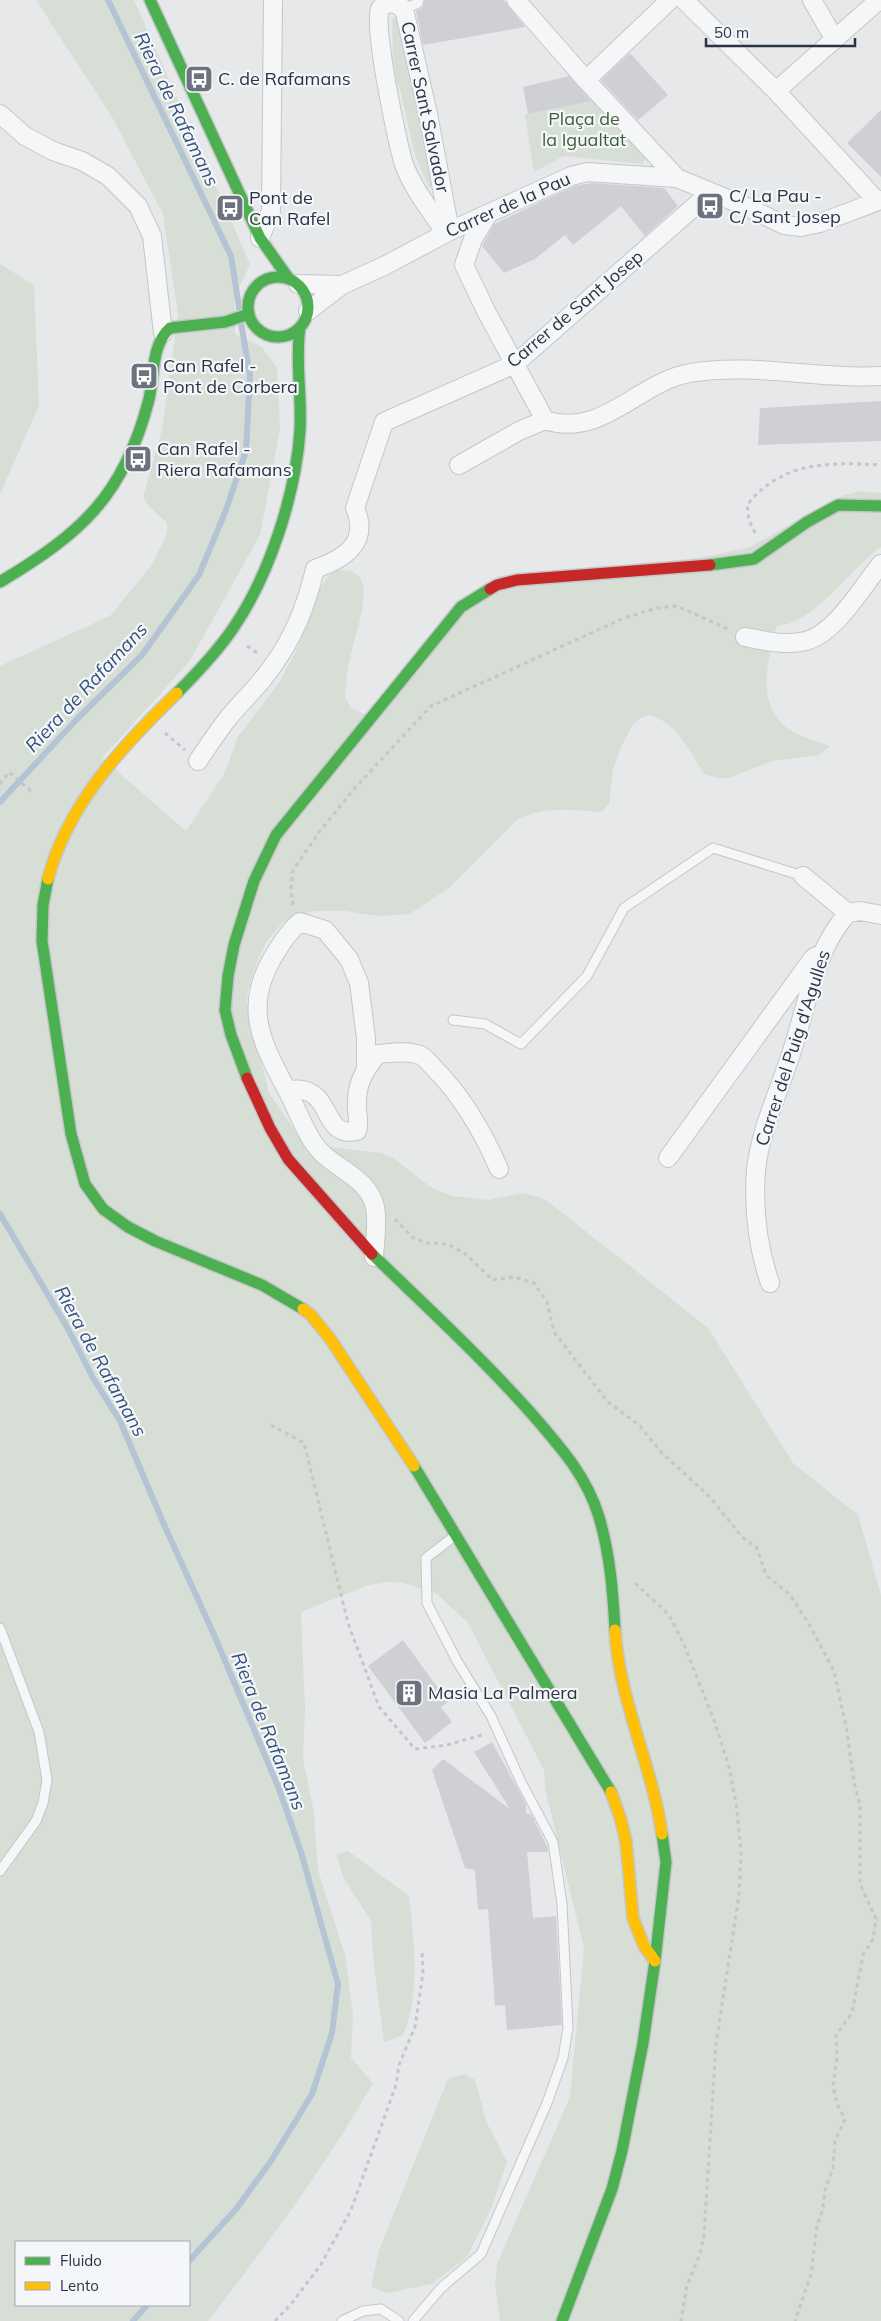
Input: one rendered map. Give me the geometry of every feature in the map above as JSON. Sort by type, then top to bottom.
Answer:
[{"type":"street","points":[[150,0],[260,238],[306,297],[308,311],[300,328],[296,365],[301,410],[288,496],[274,544],[257,585],[230,634],[115,759],[80,808],[59,846],[50,869],[45,893],[42,941],[71,1134],[85,1184],[103,1209],[128,1227],[163,1244],[262,1285],[289,1300],[311,1315],[331,1340],[375,1404],[457,1535],[611,1793],[622,1819],[626,1843],[629,1906],[637,1934],[655,1961]]},
{"type":"street","points":[[273,0],[271,211],[260,238],[261,271],[248,303],[249,314],[254,325],[260,331],[274,337],[296,365]]},
{"type":"street","points":[[516,0],[586,80],[677,178]]},
{"type":"street","points":[[586,80],[670,0]]},
{"type":"street","points":[[684,0],[776,91],[879,201]]},
{"type":"street","points":[[812,0],[835,40]]},
{"type":"street","points":[[776,91],[880,0]]},
{"type":"street","name":"Carrer Sant Salvador","points":[[394,3],[404,9],[428,114],[448,232],[405,167],[388,90],[378,15],[380,4],[394,3]]},
{"type":"street","points":[[0,114],[25,136],[53,151],[82,161],[108,176],[138,206],[152,236],[167,331],[158,345],[152,388],[142,423],[129,456],[104,499],[82,527],[64,542],[0,582]]},
{"type":"street","name":"Carrer de la Pau","points":[[308,311],[342,285],[384,266],[448,232],[571,176],[587,172],[677,178],[784,225],[801,226],[820,223],[879,201]]},
{"type":"street","name":"Carrer de Sant Josep","points":[[198,761],[230,717],[274,665],[302,614],[315,569],[343,558],[358,538],[359,518],[355,508],[384,422],[515,364],[711,192]]},
{"type":"street","points":[[488,214],[473,239],[464,264],[545,420]]},
{"type":"street","points":[[261,271],[294,282]]},
{"type":"street","name":"Carrer de la Pau","points":[[294,282],[342,285]]},
{"type":"street","points":[[167,331],[192,325],[225,322],[249,314]]},
{"type":"street","points":[[274,337],[288,335],[300,328]]},
{"type":"street","points":[[459,465],[519,431],[545,420],[560,425],[583,423],[616,410],[653,387],[689,373],[765,371],[852,378],[881,376]]},
{"type":"street","points":[[562,2321],[612,2189],[622,2151],[643,2043],[655,1961],[662,1906],[665,1854],[655,1798],[630,1715],[616,1640],[613,1586],[599,1516],[584,1482],[567,1454],[495,1372],[374,1257],[288,1159],[253,1092],[231,1035],[227,1018],[226,992],[234,945],[254,881],[276,835],[379,710],[433,639],[461,607],[497,586],[517,580],[677,569],[754,559],[774,547],[807,522],[838,505],[881,506]]},
{"type":"street","points":[[745,637],[779,643],[807,641],[832,628],[881,564]]},
{"type":"street","points":[[803,876],[848,913],[860,911],[881,915]]},
{"type":"street","name":"Carrer del Puig d'Agulles","points":[[770,1283],[760,1252],[755,1220],[756,1168],[765,1127],[791,1055],[827,942],[848,913]]},
{"type":"street","points":[[366,1068],[366,1038],[359,983],[349,959],[324,930],[300,922],[290,931],[266,968],[258,997],[257,1019],[261,1035],[287,1090],[322,1154],[362,1183],[375,1207],[374,1257]]},
{"type":"street","points":[[668,1158],[813,958],[824,952]]},
{"type":"street","points":[[287,1090],[304,1090],[317,1098],[337,1130],[347,1134],[357,1131],[360,1123],[357,1110],[357,1086],[366,1068],[377,1054],[398,1052],[421,1055],[444,1079],[467,1108],[488,1143],[499,1169]]},
{"type":"lane","points":[[404,9],[418,4],[419,0]]},
{"type":"lane","points":[[453,1020],[485,1024],[521,1044],[587,976],[624,908],[713,848],[803,876]]},
{"type":"lane","points":[[413,2321],[441,2288],[481,2254],[547,2103],[563,2058],[568,2028],[562,1904],[553,1842],[521,1782],[496,1728],[457,1661],[427,1603],[426,1558],[457,1535]]},
{"type":"lane","points":[[0,1628],[39,1732],[47,1780],[43,1803],[36,1821],[0,1871]]},
{"type":"lane","points":[[342,2321],[363,2311],[381,2309],[399,2321]]},
{"type":"path","points":[[759,538],[749,520],[747,505],[758,492],[778,477],[801,467],[826,464],[881,465]]},
{"type":"path","points":[[300,922],[292,903],[293,870],[354,789],[431,706],[624,618],[657,608],[677,606],[745,637]]},
{"type":"path","points":[[230,634],[274,665]]},
{"type":"path","points":[[149,720],[198,761]]},
{"type":"path","points":[[0,784],[9,772],[32,792]]},
{"type":"path","points":[[375,1207],[400,1222],[412,1237],[426,1243],[448,1244],[464,1253],[493,1280],[514,1277],[534,1283],[547,1302],[554,1332],[608,1402],[640,1426],[661,1452],[710,1497],[742,1536],[757,1548],[766,1575],[790,1595],[809,1624],[834,1672],[847,1731],[854,1782],[860,1804],[860,1884],[876,1920],[873,1939],[863,1955],[852,2013],[836,2035],[837,2056],[833,2086],[837,2104],[845,2119],[835,2141],[833,2168],[825,2190],[823,2209],[816,2225],[811,2274],[795,2321]]},
{"type":"path","points":[[271,1425],[304,1443],[348,1623],[379,1707],[415,1749],[447,1745],[478,1737],[496,1728]]},
{"type":"path","points":[[609,1563],[628,1577],[669,1615],[683,1642],[715,1723],[729,1767],[737,1809],[741,1853],[739,1895],[716,2044],[704,2235],[700,2254],[687,2285],[681,2321]]},
{"type":"path","points":[[276,2321],[320,2266],[351,2210],[396,2086],[399,2065],[415,2027],[423,1973],[422,1952]]},
{"type":"green space","points":[[36,0],[134,0],[250,264],[235,297],[235,334],[262,347],[277,368],[280,429],[260,535],[189,662],[102,758],[186,831],[224,774],[238,737],[280,681],[297,649],[321,587],[328,576],[339,570],[351,571],[360,577],[364,588],[362,611],[348,666],[345,697],[350,707],[365,715],[498,576],[699,558],[750,547],[842,496],[860,491],[881,493],[881,547],[869,556],[832,594],[805,616],[791,623],[777,626],[773,640],[767,670],[767,684],[768,697],[773,710],[781,722],[793,732],[830,746],[819,755],[773,761],[728,778],[718,778],[704,774],[688,747],[669,725],[651,715],[640,718],[632,726],[621,747],[613,769],[609,804],[601,812],[548,811],[538,812],[518,819],[449,888],[410,914],[378,916],[345,911],[313,911],[291,917],[282,923],[268,940],[258,958],[248,991],[247,1003],[269,1093],[302,1141],[336,1148],[382,1153],[393,1158],[432,1188],[452,1196],[488,1200],[523,1193],[545,1199],[708,1328],[793,1463],[858,1515],[881,1595],[881,2321],[500,2321],[495,2284],[497,2264],[570,2097],[584,1948],[545,1788],[544,1770],[468,1623],[437,1594],[404,1583],[387,1582],[369,1585],[301,1612],[305,1710],[303,1759],[314,1813],[318,1870],[345,1955],[353,2015],[351,2058],[373,2083],[355,2114],[295,2205],[208,2321],[0,2321],[0,666],[110,616],[151,566],[167,532],[167,523],[148,505],[143,497],[162,430],[178,314],[163,214],[112,117]]},
{"type":"green space","points":[[398,16],[422,120],[433,188],[429,187],[415,155],[399,85],[397,84],[393,56],[392,22],[393,18]]},
{"type":"green space","name":"Plaça de la Igualtat","points":[[596,99],[648,156],[642,164],[564,156],[534,172],[525,115]]},
{"type":"green space","points":[[0,264],[34,285],[39,406],[0,494]]},
{"type":"green space","points":[[348,1851],[409,1896],[415,1966],[412,2001],[403,2035],[384,2042],[374,1966],[371,1921],[343,1877],[337,1855]]},
{"type":"green space","points":[[465,2074],[475,2080],[487,2123],[507,2162],[491,2209],[467,2257],[432,2284],[387,2293],[371,2287],[379,2250],[448,2079]]},
{"type":"building","points":[[425,0],[504,0],[525,27],[423,45],[416,11],[423,7]]},
{"type":"building","points":[[630,53],[668,95],[638,120],[601,80]]},
{"type":"building","points":[[569,76],[591,101],[528,114],[523,87]]},
{"type":"building","points":[[881,110],[881,177],[847,143]]},
{"type":"building","points":[[592,183],[664,188],[678,206],[645,236],[621,206],[573,245],[565,235],[535,259],[504,273],[482,246],[494,224],[574,186]]},
{"type":"building","points":[[881,401],[881,441],[758,445],[760,408]]},
{"type":"building","name":"Masia La Palmera","points":[[403,1640],[448,1702],[441,1707],[452,1722],[425,1743],[368,1666]]},
{"type":"building","points":[[492,1742],[526,1804],[526,1814],[531,1814],[547,1846],[548,1852],[527,1852],[533,1918],[556,1916],[562,2025],[507,2030],[505,2005],[495,2006],[488,1909],[478,1910],[475,1870],[465,1868],[432,1770],[443,1759],[510,1809],[474,1752]]},
{"type":"waterway","name":"Riera de Rafamans","points":[[108,0],[231,256],[240,313]]},
{"type":"waterway","name":"Riera de Rafamans","points":[[0,802],[77,719],[142,655],[199,575],[226,510],[246,451],[250,375],[241,323]]},
{"type":"waterway","name":"Riera de Rafamans","points":[[0,1214],[67,1327],[93,1378],[120,1421],[215,1637],[279,1789],[301,1852],[338,1984],[332,2033],[312,2094],[271,2161],[237,2208],[190,2260]]},
{"type":"waterway","name":"Riera de Rafamans","points":[[133,2321],[146,2306]]},
{"type":"traffic: fast","points":[[150,0],[260,238],[289,279]]},
{"type":"traffic: fast","points":[[278,277],[295,282],[303,290],[308,307],[303,324],[295,332],[278,337],[261,332],[253,324],[248,307],[253,290],[261,282],[278,277]]},
{"type":"traffic: fast","points":[[0,582],[53,547],[75,529],[95,510],[111,488],[126,464],[138,436],[150,394],[156,353],[164,335],[170,328],[225,322],[249,314]]},
{"type":"traffic: fast","points":[[177,693],[207,661],[234,627],[259,583],[279,532],[293,480],[300,430],[298,353],[300,327]]},
{"type":"traffic: fast","points":[[710,565],[754,559],[807,522],[838,505],[881,506]]},
{"type":"traffic: fast","points":[[247,1078],[231,1035],[225,1010],[228,976],[234,945],[254,881],[276,835],[461,607],[490,589]]},
{"type":"traffic: fast","points":[[48,879],[43,905],[42,941],[71,1134],[85,1184],[103,1209],[128,1227],[155,1241],[262,1285],[303,1309]]},
{"type":"traffic: fast","points":[[372,1254],[493,1372],[531,1413],[571,1461],[594,1502],[603,1531],[610,1573],[615,1630]]},
{"type":"traffic: fast","points":[[414,1466],[611,1792]]},
{"type":"traffic: fast","points":[[562,2321],[612,2189],[622,2151],[643,2043],[655,1961],[666,1862],[662,1834]]},
{"type":"traffic: slow","points":[[48,879],[57,852],[83,801],[117,755],[177,693]]},
{"type":"traffic: slow","points":[[303,1309],[311,1315],[331,1340],[414,1466]]},
{"type":"traffic: slow","points":[[615,1630],[623,1682],[651,1783],[662,1834]]},
{"type":"traffic: slow","points":[[611,1792],[626,1841],[633,1918],[644,1946],[655,1961]]},
{"type":"traffic: jam","points":[[490,589],[497,585],[517,580],[710,565]]},
{"type":"traffic: jam","points":[[247,1078],[270,1128],[288,1159],[372,1254]]},
{"type":"place","name":"C. de Rafamans","points":[[199,79]]},
{"type":"place","name":"C/ La Pau - C/ Sant Josep","points":[[710,206]]},
{"type":"place","name":"Pont de Can Rafel","points":[[230,208]]},
{"type":"place","name":"Can Rafel - Pont de Corbera","points":[[144,376]]},
{"type":"place","name":"Can Rafel - Riera Rafamans","points":[[138,459]]},
{"type":"place","name":"Masia La Palmera","points":[[409,1693]]}]
